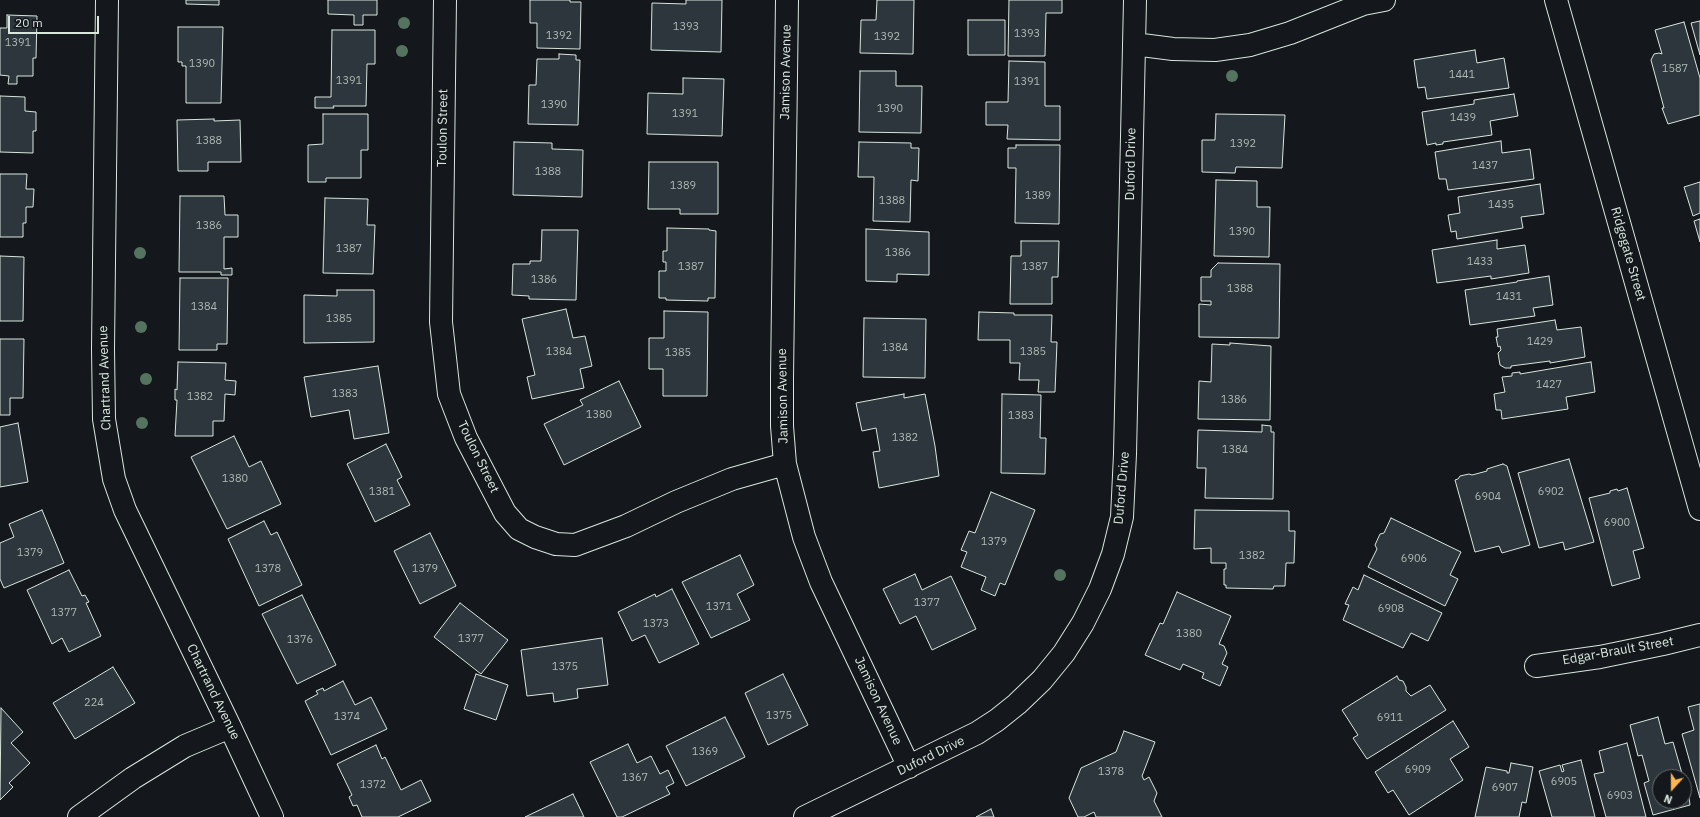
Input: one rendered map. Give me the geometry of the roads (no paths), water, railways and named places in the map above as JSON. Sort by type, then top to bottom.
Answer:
[{"type":"street","name":"Chartrand Avenue","points":[[107,0],[104,419],[114,478],[125,510],[272,817]]},
{"type":"street","name":"Toulon Street","points":[[445,0],[441,322],[449,394],[466,438],[505,513],[519,529],[535,538],[556,544],[575,545],[626,526],[676,502],[732,479],[785,464]]},
{"type":"street","name":"Jamison Avenue","points":[[787,0],[782,378],[782,426],[785,464],[804,537],[821,582],[909,767]]},
{"type":"street","name":"Duford Drive","points":[[805,817],[977,734],[997,720],[1017,704],[1042,680],[1064,653],[1083,623],[1100,589],[1113,554],[1122,517],[1125,454],[1135,0]]},
{"type":"street","points":[[1134,44],[1173,49],[1215,50],[1250,45],[1290,33],[1363,4],[1384,0]]},
{"type":"street","name":"Ridgegate Street","points":[[1556,0],[1700,509]]},
{"type":"street","name":"Edgar-Brault Street","points":[[1536,666],[1600,657],[1700,635]]},
{"type":"street","points":[[79,817],[133,778],[185,746],[230,727]]}]
